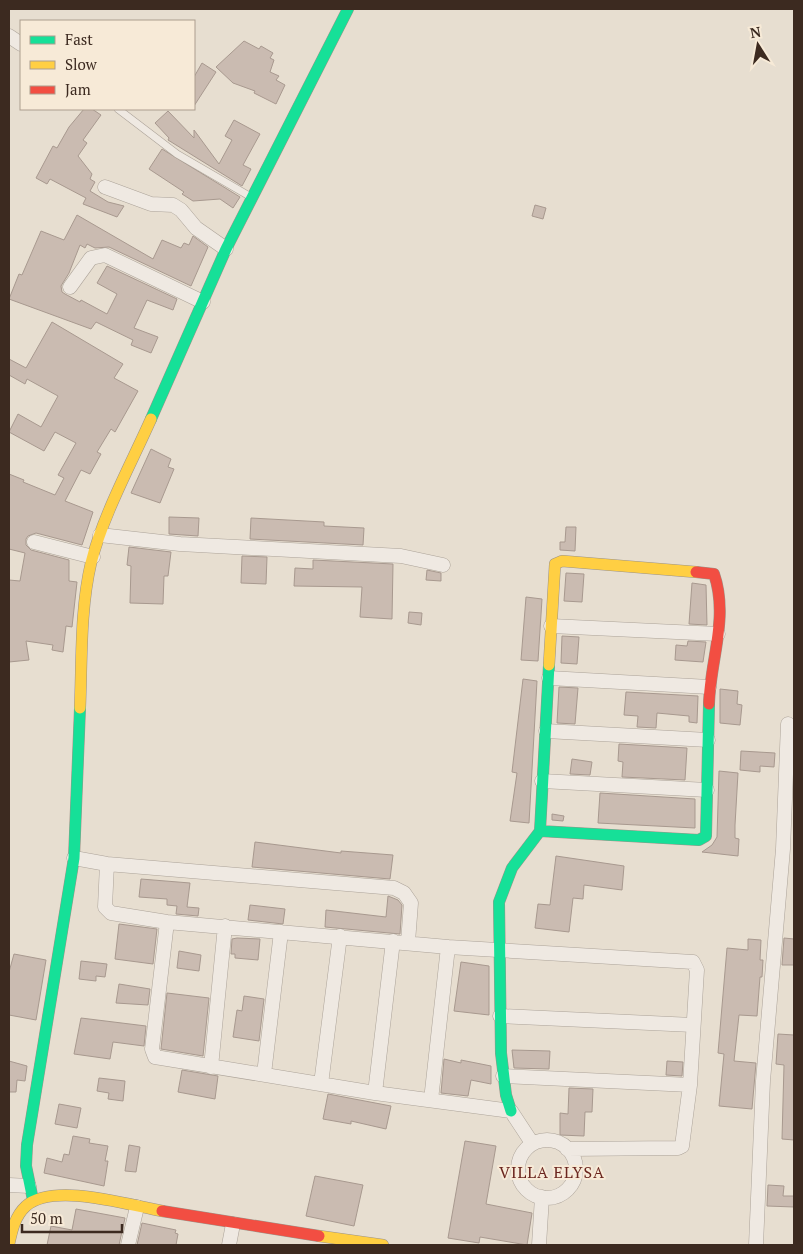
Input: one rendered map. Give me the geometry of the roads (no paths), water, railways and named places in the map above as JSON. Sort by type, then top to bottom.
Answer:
[{"type":"street","points":[[33,1200],[29,1186],[27,1144],[74,858],[82,637],[93,557],[100,535],[226,249],[348,9]]},
{"type":"street","points":[[9,36],[20,43]]},
{"type":"street","points":[[105,187],[150,204],[173,205],[181,210],[196,228],[226,249]]},
{"type":"street","points":[[70,287],[91,258],[105,256],[203,302]]},
{"type":"street","points":[[100,535],[180,544],[401,556],[443,566]]},
{"type":"street","points":[[34,542],[93,557]]},
{"type":"street","points":[[532,1144],[511,1111],[500,1053],[501,950],[498,910],[504,884],[512,868],[540,831],[549,678],[550,626],[555,564],[562,561],[714,574],[718,594],[718,634],[713,675],[709,687],[708,833],[699,840],[540,831]]},
{"type":"street","points":[[550,626],[718,634]]},
{"type":"street","points":[[549,678],[709,687]]},
{"type":"street","points":[[756,1245],[763,1081],[782,849],[788,724]]},
{"type":"street","points":[[546,731],[708,740]]},
{"type":"street","points":[[542,781],[707,790]]},
{"type":"street","points":[[74,858],[107,864],[394,888],[404,893],[411,903],[408,942]]},
{"type":"street","points":[[107,864],[107,911],[167,922],[448,947],[690,961],[696,965],[690,1085],[683,1143],[680,1147],[567,1149]]},
{"type":"street","points":[[167,922],[152,1049],[155,1057],[375,1093],[511,1111]]},
{"type":"street","points":[[211,1067],[225,926]]},
{"type":"street","points":[[264,1074],[281,932]]},
{"type":"street","points":[[321,1084],[340,936]]},
{"type":"street","points":[[375,1093],[393,941]]},
{"type":"street","points":[[431,1100],[448,947]]},
{"type":"street","points":[[500,1016],[693,1025]]},
{"type":"street","points":[[504,1076],[690,1085]]},
{"type":"street","points":[[545,1140],[558,1142],[567,1149],[574,1160],[576,1172],[572,1183],[559,1194],[542,1197],[530,1193],[522,1184],[518,1174],[521,1156],[532,1144],[545,1140]]},
{"type":"street","points":[[9,1185],[29,1186]]},
{"type":"street","points":[[9,1244],[19,1211],[33,1200],[53,1194],[72,1195],[233,1224],[383,1245]]},
{"type":"street","points":[[539,1245],[542,1197]]},
{"type":"street","points":[[128,1245],[136,1207]]},
{"type":"street","points":[[229,1245],[233,1224]]},
{"type":"lane","points":[[119,110],[177,154],[251,197]]},
{"type":"district","name":"VILLA ELYSA","points":[[552,1172]]}]
